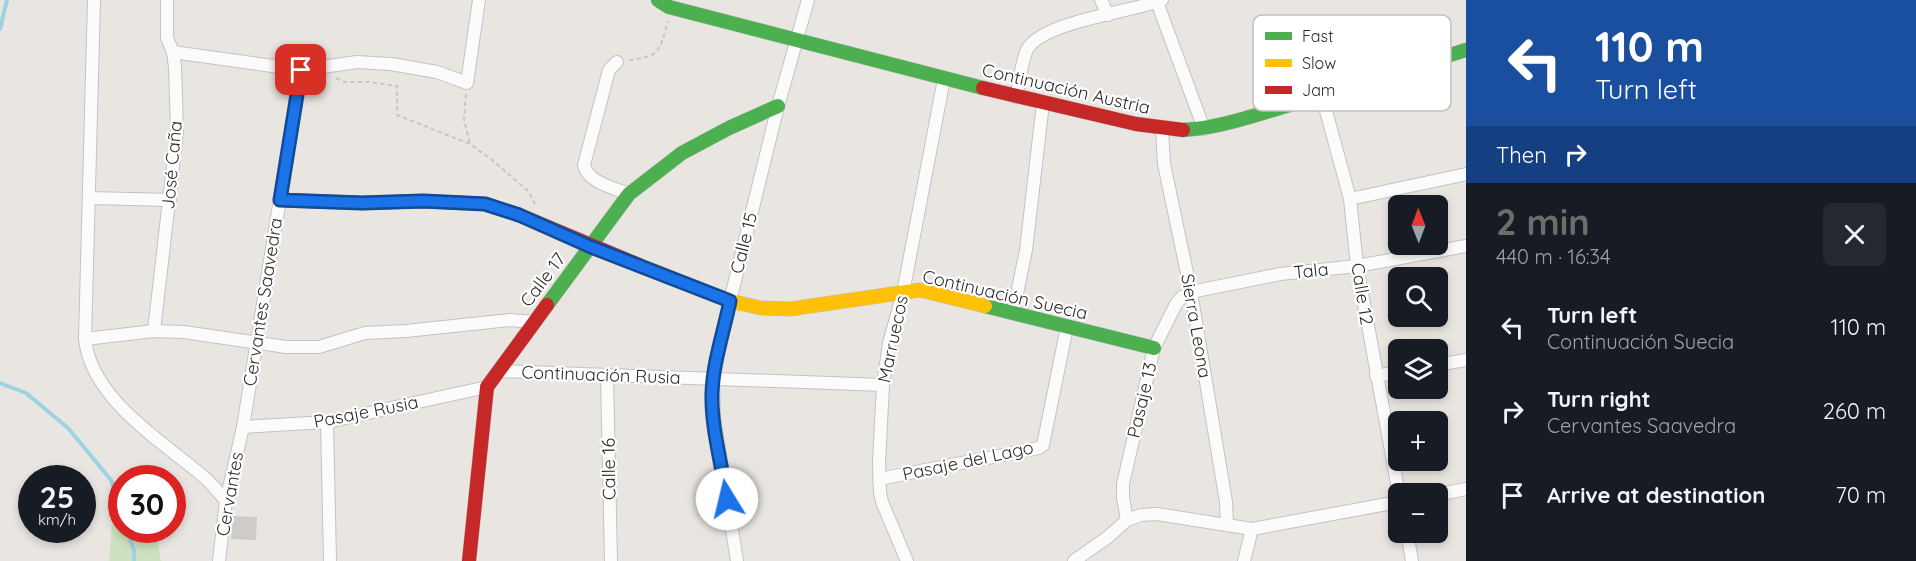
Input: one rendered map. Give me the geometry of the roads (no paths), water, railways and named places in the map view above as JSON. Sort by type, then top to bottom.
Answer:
[{"type":"street","points":[[94,0],[86,354],[94,373],[115,401],[206,479],[226,501]]},
{"type":"street","name":"José Caña","points":[[154,331],[177,130],[177,87],[173,52],[167,38],[167,0]]},
{"type":"street","points":[[173,52],[301,70],[357,62],[391,64],[420,68],[467,83],[479,0]]},
{"type":"street","name":"Calle 15","points":[[737,561],[714,417],[713,379],[778,106],[808,0]]},
{"type":"street","points":[[1101,0],[1108,15]]},
{"type":"street","points":[[1016,97],[1026,50],[1037,37],[1069,23],[1160,1],[1204,129]]},
{"type":"street","name":"Continuación Austria","points":[[666,2],[796,40],[944,79],[1162,129],[1204,129],[1268,111]]},
{"type":"street","name":"Continuación Austria","points":[[1451,55],[1466,50]]},
{"type":"street","points":[[617,62],[609,70],[584,165],[585,171],[592,178],[628,194]]},
{"type":"street","name":"Cervantes Saavedra","points":[[243,427],[301,70]]},
{"type":"street","name":"Marruecos","points":[[906,561],[882,502],[879,479],[883,386],[889,344],[903,293],[944,79]]},
{"type":"street","points":[[1013,313],[1026,250],[1043,103]]},
{"type":"street","name":"Calle 17","points":[[487,387],[628,194],[682,153],[778,106]]},
{"type":"street","name":"Calle 12","points":[[1326,111],[1350,199],[1357,266],[1397,483]]},
{"type":"street","name":"Sierra Leona","points":[[1162,129],[1164,164],[1191,291],[1226,502],[1227,525]]},
{"type":"street","points":[[1350,199],[1466,174]]},
{"type":"street","points":[[90,198],[170,200]]},
{"type":"street","name":"Continuación Suecia","points":[[280,200],[485,204],[539,223],[591,247],[730,301],[761,308],[790,309],[920,290],[1154,348]]},
{"type":"street","name":"Tala","points":[[1191,291],[1280,274],[1357,266],[1466,246]]},
{"type":"street","name":"Pasaje 13","points":[[1127,520],[1123,484],[1154,348],[1176,304],[1191,291]]},
{"type":"street","points":[[85,339],[154,331],[184,332],[286,347],[320,347],[365,333],[433,329],[510,320],[534,322]]},
{"type":"street","name":"Pasaje del Lago","points":[[879,479],[1039,448],[1043,445],[1068,327]]},
{"type":"street","points":[[1448,363],[1466,360]]},
{"type":"street","name":"Continuación Rusia","points":[[499,371],[883,386]]},
{"type":"street","points":[[1376,376],[1388,374]]},
{"type":"street","name":"Calle 16","points":[[607,376],[611,561]]},
{"type":"street","points":[[469,561],[487,387]]},
{"type":"street","name":"Pasaje Rusia","points":[[243,427],[327,422],[487,387]]},
{"type":"street","points":[[327,422],[330,561]]},
{"type":"street","name":"Cervantes","points":[[219,561],[226,501],[243,427]]},
{"type":"street","points":[[1448,493],[1466,489]]},
{"type":"street","points":[[1074,561],[1108,537],[1127,520],[1141,515],[1157,514],[1252,529],[1388,504]]},
{"type":"street","points":[[1244,561],[1252,529]]},
{"type":"street","points":[[1409,543],[1412,561]]},
{"type":"waterway","points":[[0,29],[7,0]]},
{"type":"waterway","points":[[0,383],[26,393],[68,428],[108,476]]},
{"type":"waterway","points":[[131,543],[134,561]]}]
